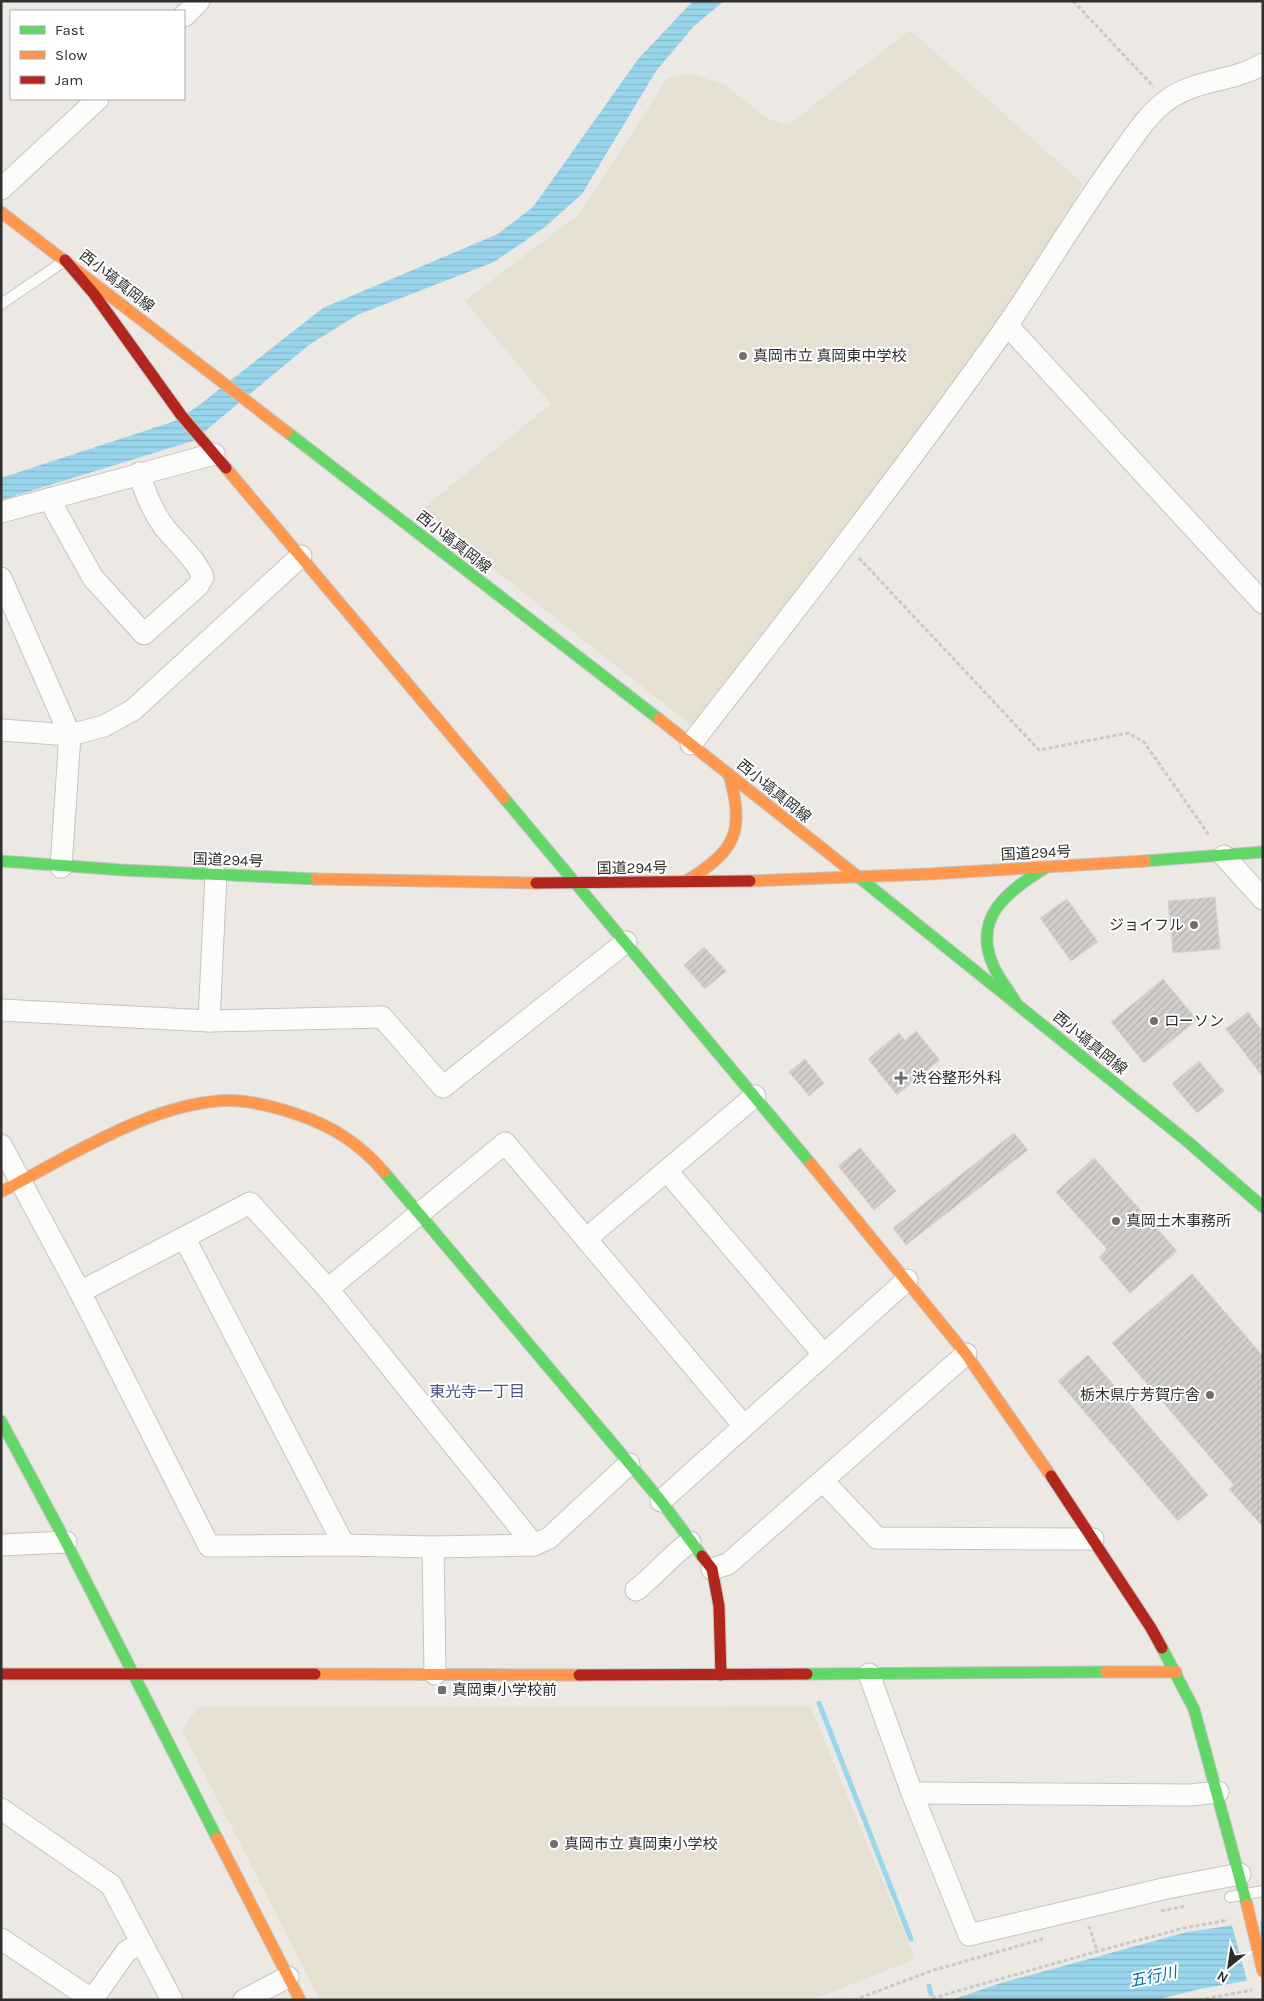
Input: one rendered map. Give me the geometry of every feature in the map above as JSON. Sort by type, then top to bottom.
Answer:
[{"type":"main road","name":"西小塙真岡線","points":[[1,212],[66,260],[691,744],[1188,1142],[1263,1207]]},
{"type":"main road","points":[[66,260],[94,294],[181,415],[755,1096],[907,1280],[966,1354],[1013,1419],[1176,1672],[1194,1710],[1218,1792],[1263,1972]]},
{"type":"main road","points":[[685,882],[709,868],[723,856],[735,832],[738,819],[736,799],[729,774]]},
{"type":"main road","name":"国道294号","points":[[1,861],[216,875],[408,882],[578,884],[859,879],[1263,852]]},
{"type":"main road","points":[[1015,1002],[992,964],[987,944],[987,928],[993,910],[1003,897],[1020,883],[1048,866]]},
{"type":"main road","points":[[1,1192],[133,1124],[161,1112],[192,1105],[239,1101],[273,1106],[309,1118],[338,1132],[366,1151],[420,1214],[661,1501],[712,1569],[719,1606],[721,1675]]},
{"type":"main road","points":[[1,1421],[66,1542],[131,1673],[300,2000]]},
{"type":"main road","points":[[1,1674],[721,1675],[1176,1672]]},
{"type":"street","points":[[185,15],[199,1]]},
{"type":"street","points":[[691,744],[847,544],[1007,325],[1092,192],[1146,120],[1167,100],[1200,84],[1248,73],[1263,64]]},
{"type":"street","points":[[1,189],[97,100]]},
{"type":"street","points":[[1007,325],[1263,603]]},
{"type":"street","points":[[1,512],[214,454]]},
{"type":"street","points":[[49,500],[94,578],[144,634],[198,586],[203,577],[199,568],[164,527],[147,500],[139,473]]},
{"type":"street","points":[[1,730],[70,734],[104,726],[133,710],[301,556]]},
{"type":"street","points":[[1,578],[70,734],[61,866]]},
{"type":"street","points":[[1224,856],[1263,899]]},
{"type":"street","points":[[209,1021],[216,875]]},
{"type":"street","points":[[1,1010],[209,1021],[382,1017],[443,1087],[626,942]]},
{"type":"street","points":[[587,1238],[755,1096]]},
{"type":"street","points":[[328,1288],[505,1143],[744,1426]]},
{"type":"street","points":[[1,1145],[80,1292],[209,1546],[344,1545],[433,1547],[534,1545],[549,1538],[629,1464]]},
{"type":"street","points":[[667,1171],[824,1355]]},
{"type":"street","points":[[80,1292],[185,1240],[250,1203],[328,1288],[534,1545]]},
{"type":"street","points":[[185,1240],[344,1545]]},
{"type":"street","points":[[661,1501],[907,1280]]},
{"type":"street","points":[[712,1569],[728,1564],[966,1354]]},
{"type":"street","points":[[823,1480],[877,1538],[1092,1539]]},
{"type":"street","points":[[1,1544],[66,1542]]},
{"type":"street","points":[[636,1590],[658,1574],[671,1556],[690,1542]]},
{"type":"street","points":[[433,1547],[435,1674]]},
{"type":"street","points":[[869,1674],[912,1793],[969,1935],[1167,1888],[1244,1891]]},
{"type":"street","points":[[912,1793],[1191,1795],[1218,1792]]},
{"type":"street","points":[[1,1809],[111,1885],[172,2000]]},
{"type":"street","points":[[1,1939],[92,2000],[126,1952],[141,1942]]},
{"type":"street","points":[[244,2000],[288,1977]]},
{"type":"lane","points":[[1,304],[66,260]]},
{"type":"lane","points":[[1230,1897],[1244,1891],[1263,1892]]},
{"type":"path","points":[[1073,1],[1167,100]]},
{"type":"path","points":[[847,544],[1038,750],[1128,733],[1144,742],[1224,856]]},
{"type":"path","points":[[1157,1912],[1194,1904]]},
{"type":"path","points":[[926,2000],[1184,1928],[1233,1919]]},
{"type":"path","points":[[1080,1929],[1091,1926],[1098,1951]]},
{"type":"path","points":[[854,2000],[931,1971],[1052,1937]]},
{"type":"path","points":[[1198,2000],[1255,1989]]},
{"type":"shaded area","name":"真岡市立 真岡東中学校","points":[[910,30],[1083,184],[1012,309],[692,726],[420,511],[551,404],[465,301],[580,213],[667,79],[688,73],[723,84],[769,119],[788,125]]},
{"type":"shaded area","name":"真岡市立 真岡東小学校","points":[[810,1706],[915,1959],[812,2000],[320,2000],[182,1730],[198,1707]]},
{"type":"water","points":[[693,1],[724,1],[694,26],[656,71],[582,194],[545,227],[494,262],[357,315],[309,345],[193,441],[1,500],[1,478],[175,421],[198,406],[323,308],[498,234],[533,207],[639,58]]},
{"type":"water","name":"五行川","points":[[1263,1921],[1263,1978],[1200,1989],[1155,2000],[951,2000],[1001,1983],[1187,1932]]},
{"type":"pier","points":[[1260,1919],[1263,1981],[1248,1984],[1231,1922]]},
{"type":"building","name":"ジョイフル","points":[[1215,897],[1220,949],[1173,953],[1168,901]]},
{"type":"building","points":[[1067,899],[1098,942],[1071,961],[1040,918]]},
{"type":"building","points":[[704,947],[726,971],[705,989],[684,965]]},
{"type":"building","name":"ローソン","points":[[1163,979],[1197,1020],[1144,1063],[1111,1022]]},
{"type":"building","points":[[1248,1012],[1263,1032],[1263,1077],[1226,1029]]},
{"type":"building","name":"渋谷整形外科","points":[[916,1031],[940,1060],[897,1095],[868,1059],[899,1033],[905,1040]]},
{"type":"building","points":[[805,1059],[824,1083],[809,1096],[789,1072]]},
{"type":"building","points":[[1199,1061],[1224,1091],[1197,1113],[1172,1084]]},
{"type":"building","points":[[1014,1133],[1028,1150],[906,1245],[893,1228]]},
{"type":"building","points":[[860,1148],[896,1191],[874,1210],[838,1166]]},
{"type":"building","name":"真岡土木事務所","points":[[1094,1158],[1177,1251],[1130,1293],[1099,1257],[1107,1249],[1056,1192]]},
{"type":"building","name":"栃木県庁芳賀庁舎","points":[[1192,1274],[1263,1356],[1263,1527],[1229,1489],[1234,1485],[1112,1343]]},
{"type":"building","points":[[1088,1355],[1208,1495],[1178,1521],[1058,1381]]},
{"type":"waterway","points":[[819,1703],[911,1939]]},
{"type":"waterway","points":[[929,1986],[931,1994]]},
{"type":"traffic: fast","points":[[287,432],[659,719]]},
{"type":"traffic: fast","points":[[504,798],[811,1164]]},
{"type":"traffic: fast","points":[[1145,861],[1263,852]]},
{"type":"traffic: fast","points":[[1,861],[122,870],[316,879]]},
{"type":"traffic: fast","points":[[1015,1001],[993,965],[988,948],[987,933],[990,919],[997,907],[1007,896],[1018,886],[1045,868]]},
{"type":"traffic: fast","points":[[856,875],[1188,1142],[1263,1207]]},
{"type":"traffic: fast","points":[[384,1172],[661,1501],[702,1556]]},
{"type":"traffic: fast","points":[[1,1421],[66,1542],[217,1838]]},
{"type":"traffic: fast","points":[[1162,1648],[1194,1709],[1247,1905]]},
{"type":"traffic: fast","points":[[807,1674],[1106,1672]]},
{"type":"traffic: slow","points":[[1,212],[287,432]]},
{"type":"traffic: slow","points":[[226,468],[504,798]]},
{"type":"traffic: slow","points":[[659,719],[856,875]]},
{"type":"traffic: slow","points":[[685,882],[716,860],[726,849],[732,838],[736,826],[736,811],[729,774]]},
{"type":"traffic: slow","points":[[750,881],[929,874],[1145,861]]},
{"type":"traffic: slow","points":[[316,879],[536,883]]},
{"type":"traffic: slow","points":[[1,1192],[117,1131],[148,1118],[180,1108],[211,1102],[241,1101],[255,1103],[309,1119],[333,1130],[355,1144],[384,1172]]},
{"type":"traffic: slow","points":[[811,1164],[966,1354],[1051,1476]]},
{"type":"traffic: slow","points":[[1106,1672],[1176,1672]]},
{"type":"traffic: slow","points":[[315,1674],[579,1675]]},
{"type":"traffic: slow","points":[[217,1838],[300,2000]]},
{"type":"traffic: slow","points":[[1247,1905],[1263,1972]]},
{"type":"traffic: jam","points":[[65,260],[94,294],[181,415],[226,468]]},
{"type":"traffic: jam","points":[[536,883],[750,881]]},
{"type":"traffic: jam","points":[[1051,1476],[1151,1628],[1162,1648]]},
{"type":"traffic: jam","points":[[702,1556],[712,1569],[719,1606],[721,1675]]},
{"type":"traffic: jam","points":[[1,1674],[315,1674]]},
{"type":"traffic: jam","points":[[579,1675],[807,1674]]},
{"type":"place","name":"真岡市立 真岡東中学校","points":[[743,356]]},
{"type":"place","name":"ジョイフル","points":[[1194,925]]},
{"type":"place","name":"ローソン","points":[[1154,1021]]},
{"type":"place","name":"渋谷整形外科","points":[[901,1078]]},
{"type":"place","name":"真岡土木事務所","points":[[1116,1221]]},
{"type":"place","name":"栃木県庁芳賀庁舎","points":[[1210,1395]]},
{"type":"place","name":"真岡東小学校前","points":[[442,1690]]},
{"type":"place","name":"真岡市立 真岡東小学校","points":[[554,1844]]},
{"type":"district","name":"東光寺一丁目","points":[[477,1391]]}]
